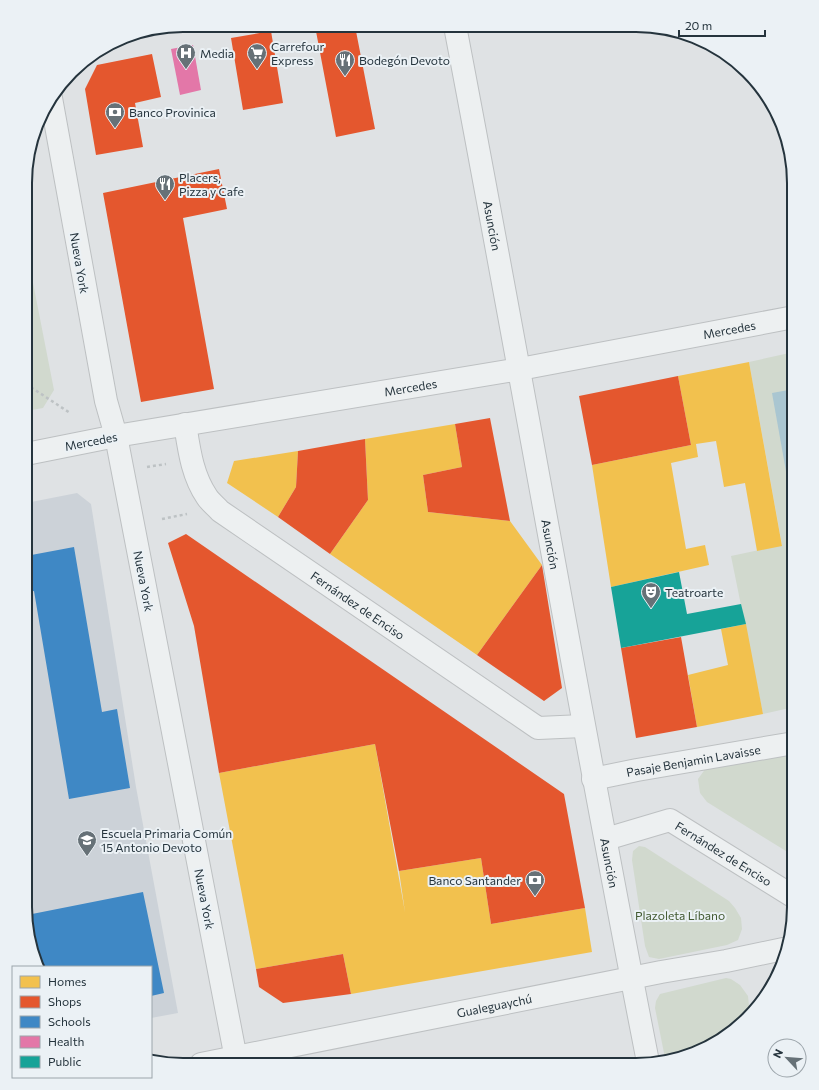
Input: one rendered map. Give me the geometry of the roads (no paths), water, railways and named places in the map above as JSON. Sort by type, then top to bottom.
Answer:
[{"type":"street","name":"Asunción","points":[[456,32],[520,369],[593,780],[606,839],[647,1058]]},
{"type":"street","name":"Nueva York","points":[[52,106],[106,400],[116,436],[236,1058]]},
{"type":"street","name":"Mercedes","points":[[32,453],[185,424],[520,369],[787,318]]},
{"type":"street","name":"Fernández de Enciso","points":[[185,424],[193,466],[198,482],[208,499],[220,511],[538,728],[583,726]]},
{"type":"street","name":"Pasaje Benjamin Lavaisse","points":[[593,780],[637,770],[787,744]]},
{"type":"street","name":"Fernández de Enciso","points":[[606,839],[670,820],[787,893]]},
{"type":"street","name":"Gualeguaychú","points":[[246,1058],[631,978],[781,949]]},
{"type":"water","points":[[787,390],[787,477],[772,393]]},
{"type":"place","name":"Media","points":[[186,70]]},
{"type":"place","name":"Carrefour Express","points":[[257,70]]},
{"type":"place","name":"Bodegón Devoto","points":[[345,77]]},
{"type":"place","name":"Banco Provinica","points":[[115,129]]},
{"type":"place","name":"Placers, Pizza y Cafe","points":[[165,201]]},
{"type":"place","name":"Teatroarte","points":[[651,609]]},
{"type":"place","name":"Escuela Primaria Común 15 Antonio Devoto","points":[[87,857]]},
{"type":"place","name":"Banco Santander","points":[[535,897]]},
{"type":"park label","name":"Plazoleta Líbano","points":[[680,915]]}]
